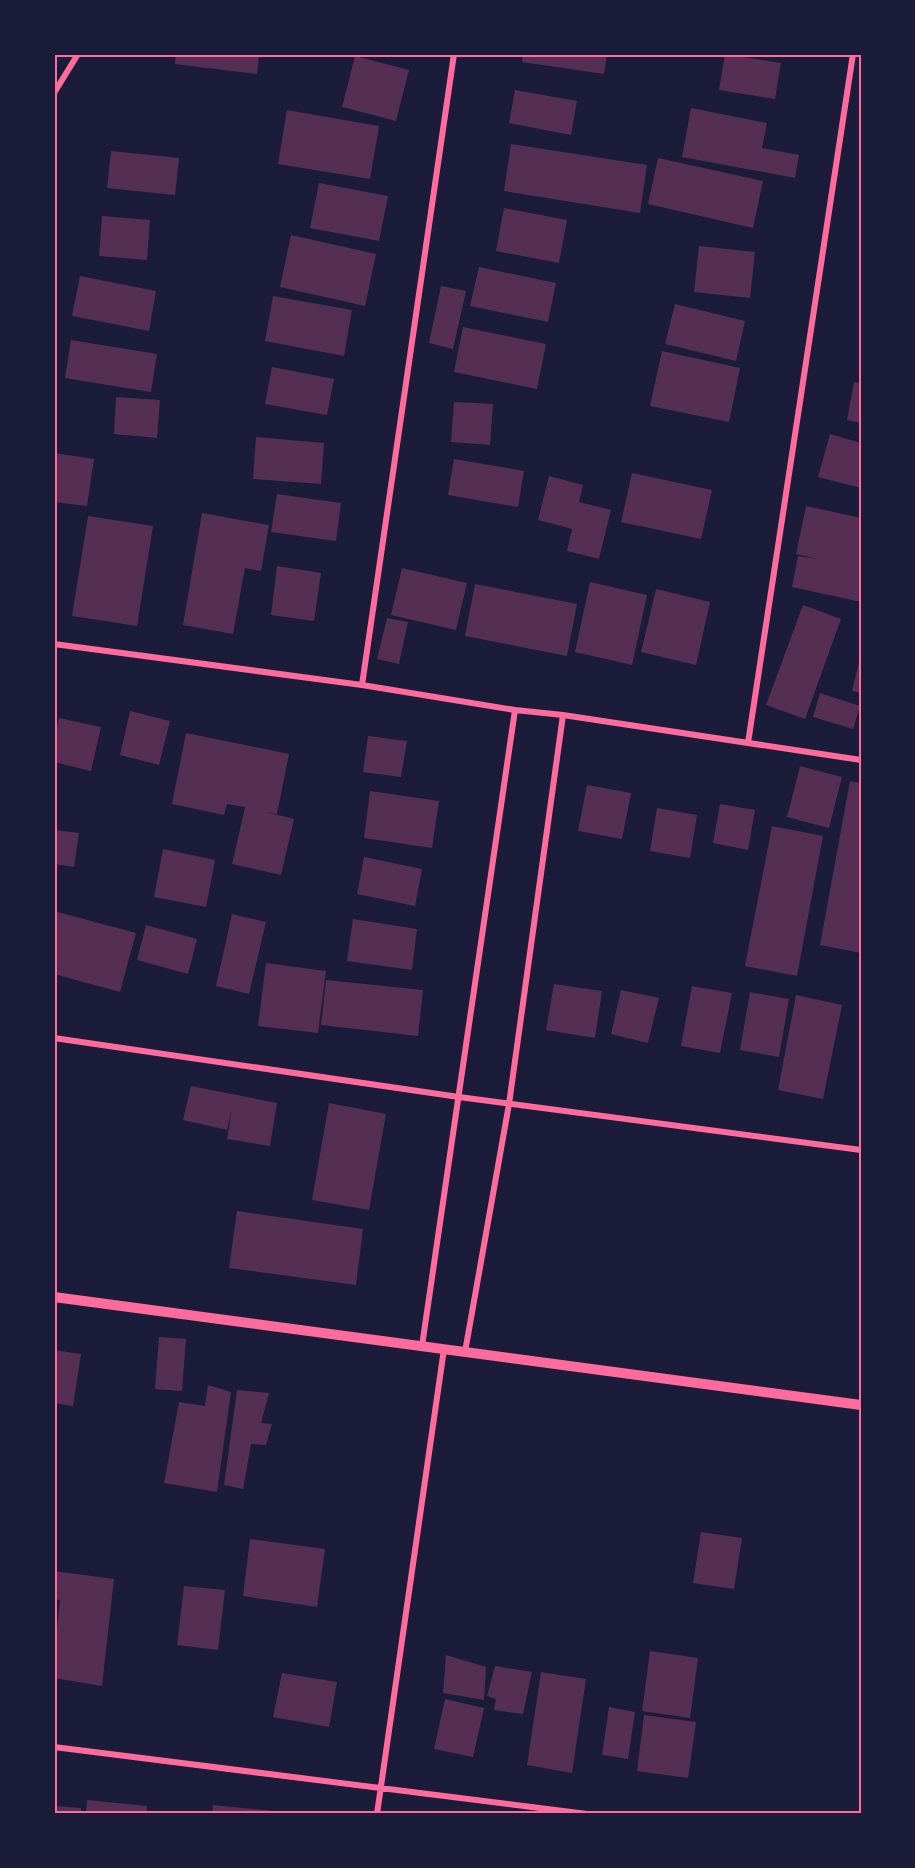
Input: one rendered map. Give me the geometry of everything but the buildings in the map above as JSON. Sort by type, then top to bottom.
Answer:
[{"type":"street","points":[[54,93],[78,54]]},
{"type":"street","points":[[362,685],[454,54]]},
{"type":"street","points":[[748,743],[853,54]]},
{"type":"street","points":[[54,644],[362,685],[514,710],[563,715],[861,760]]},
{"type":"street","points":[[422,1346],[514,710]]},
{"type":"street","points":[[465,1352],[509,1104],[563,715]]},
{"type":"street","points":[[54,1038],[509,1104],[861,1150]]},
{"type":"street","points":[[54,1297],[861,1405]]},
{"type":"street","points":[[377,1814],[444,1349]]},
{"type":"street","points":[[54,1747],[587,1814]]}]
